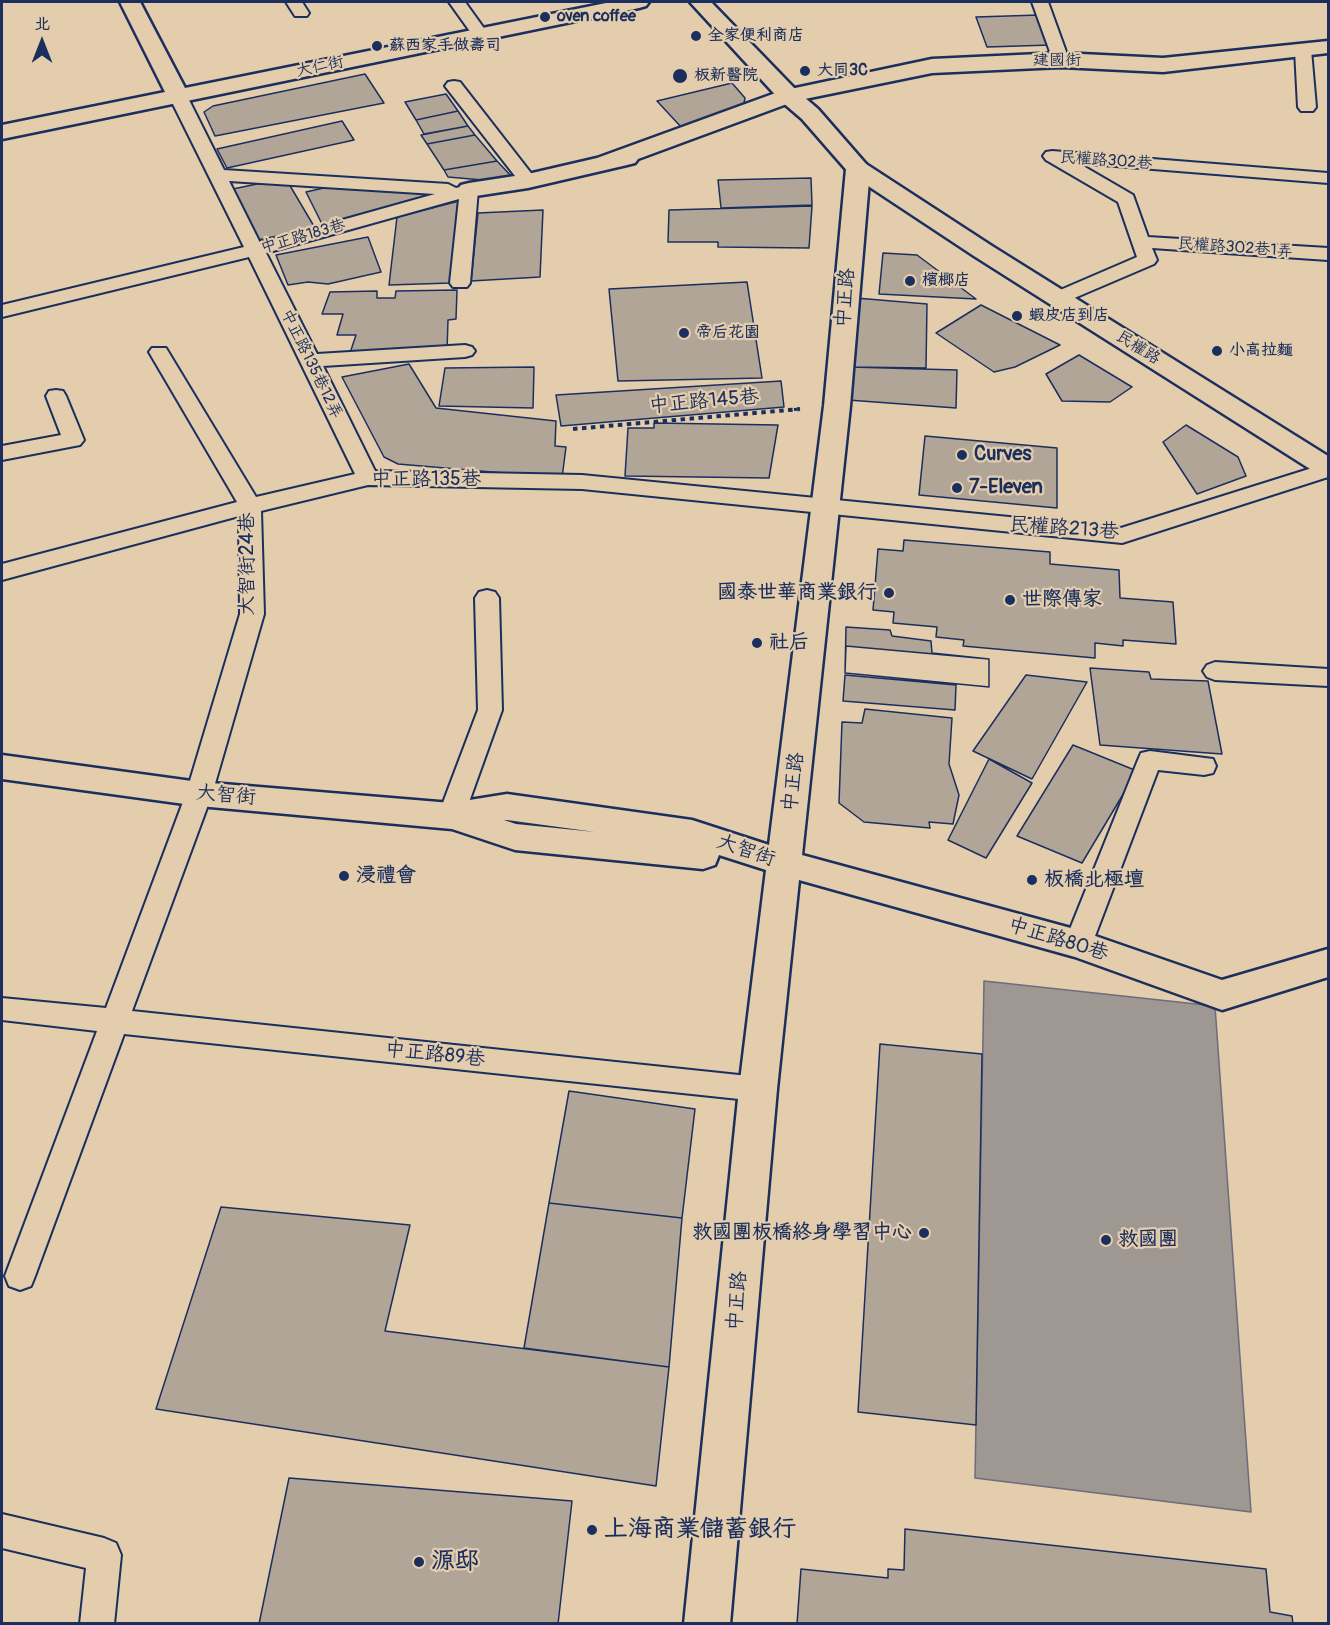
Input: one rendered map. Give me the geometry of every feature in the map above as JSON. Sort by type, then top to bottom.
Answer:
[{"type":"street","points":[[130,2],[178,96]]},
{"type":"street","name":"大仁街","points":[[2,132],[639,2]]},
{"type":"street","points":[[700,2],[789,96],[810,114],[858,169]]},
{"type":"street","name":"建國街","points":[[789,96],[932,66],[1061,60],[1163,65],[1329,47]]},
{"type":"street","name":"中正路183巷","points":[[605,163],[789,96]]},
{"type":"street","name":"中正路183巷","points":[[469,190],[528,181],[810,114]]},
{"type":"street","name":"民權路","points":[[858,169],[1329,469]]},
{"type":"street","name":"中正路","points":[[707,1623],[758,1089],[826,508],[858,169]]},
{"type":"street","name":"大智街","points":[[2,766],[199,794],[451,816],[514,837],[784,863]]},
{"type":"street","name":"中正路80巷","points":[[784,863],[1078,944],[1222,994],[1329,963]]},
{"type":"lane","points":[[457,2],[480,34]]},
{"type":"lane","points":[[1040,2],[1061,60]]},
{"type":"lane","points":[[1303,50],[1307,107]]},
{"type":"lane","points":[[454,86],[528,181]]},
{"type":"lane","name":"中正路135巷12弄","points":[[178,96],[368,478]]},
{"type":"lane","name":"民權路302巷","points":[[1058,298],[1147,260],[1126,199],[1052,156],[1329,178]]},
{"type":"lane","points":[[217,175],[469,190],[460,283]]},
{"type":"lane","name":"中正路183巷","points":[[2,311],[255,250],[469,190]]},
{"type":"lane","name":"民權路302巷1弄","points":[[1141,242],[1329,254]]},
{"type":"lane","points":[[310,361],[465,351]]},
{"type":"lane","name":"大智街24巷","points":[[159,352],[250,506],[252,614],[199,794]]},
{"type":"lane","points":[[2,453],[73,440],[56,396]]},
{"type":"lane","name":"民權路213巷","points":[[826,508],[1122,536],[1329,469]]},
{"type":"lane","name":"中正路135巷","points":[[2,572],[250,506],[368,478],[582,482],[826,508]]},
{"type":"lane","points":[[451,816],[490,710],[487,597]]},
{"type":"lane","points":[[1215,671],[1329,678]]},
{"type":"lane","points":[[1078,944],[1150,760],[1204,766]]},
{"type":"lane","points":[[20,1276],[199,794]]},
{"type":"lane","name":"中正路89巷","points":[[2,1009],[758,1089]]},
{"type":"lane","points":[[2,1531],[104,1555],[97,1623]]},
{"type":"path","name":"中正路145巷","points":[[573,429],[837,406]]},
{"type":"shaded area","name":"救國團","points":[[984,981],[1215,1006],[1251,1512],[975,1478]]},
{"type":"building","points":[[1039,15],[1051,45],[987,47],[976,17]]},
{"type":"building","points":[[365,74],[384,103],[215,136],[204,112],[213,106]]},
{"type":"building","points":[[732,83],[745,98],[743,108],[682,128],[657,101]]},
{"type":"building","points":[[446,94],[458,111],[416,120],[405,102]]},
{"type":"building","points":[[458,111],[468,126],[424,134],[416,120]]},
{"type":"building","points":[[342,121],[354,140],[227,168],[217,149]]},
{"type":"building","points":[[468,126],[475,135],[427,144],[421,135]]},
{"type":"building","points":[[475,135],[497,161],[444,170],[427,144]]},
{"type":"building","points":[[497,161],[513,178],[494,181],[448,177],[444,170]]},
{"type":"building","points":[[811,178],[812,205],[721,208],[718,180]]},
{"type":"building","points":[[257,184],[289,184],[315,228],[258,240],[233,189]]},
{"type":"building","points":[[341,184],[421,188],[429,200],[323,226],[306,192]]},
{"type":"building","points":[[459,201],[451,283],[389,285],[397,217]]},
{"type":"building","points":[[812,206],[809,248],[718,247],[718,242],[668,242],[669,210]]},
{"type":"building","points":[[543,210],[540,277],[471,281],[478,213]]},
{"type":"building","points":[[368,237],[381,272],[328,284],[308,282],[288,285],[276,255]]},
{"type":"building","points":[[883,253],[917,255],[976,299],[879,294]]},
{"type":"building","name":"帝后花園","points":[[747,282],[762,378],[618,381],[609,289]]},
{"type":"building","points":[[457,290],[456,319],[448,320],[447,351],[407,352],[408,348],[397,348],[396,352],[350,353],[356,335],[337,335],[343,314],[322,314],[330,292],[377,291],[377,298],[395,298],[396,291]]},
{"type":"building","points":[[856,298],[927,304],[926,368],[850,367]]},
{"type":"building","points":[[981,305],[1060,345],[1015,367],[994,372],[936,333]]},
{"type":"building","points":[[1079,355],[1132,387],[1110,402],[1062,401],[1046,374]]},
{"type":"building","points":[[409,364],[436,408],[556,421],[555,446],[566,447],[562,478],[398,464],[384,457],[342,377]]},
{"type":"building","points":[[534,367],[533,408],[439,406],[445,368]]},
{"type":"building","points":[[850,367],[957,370],[956,408],[848,400]]},
{"type":"building","points":[[781,381],[784,407],[561,426],[556,395]]},
{"type":"building","points":[[654,423],[778,425],[769,478],[625,476],[628,428],[654,428]]},
{"type":"building","points":[[1186,425],[1238,457],[1246,476],[1197,494],[1163,442]]},
{"type":"building","points":[[925,436],[1057,448],[1057,508],[919,495]]},
{"type":"building","name":"世際傳家","points":[[904,540],[1050,552],[1050,564],[1119,570],[1120,598],[1173,602],[1176,644],[1123,640],[1123,646],[1095,643],[1095,658],[963,646],[964,640],[936,637],[937,627],[893,623],[894,612],[873,610],[878,549],[903,551]]},
{"type":"building","points":[[846,627],[890,630],[892,636],[931,641],[932,653],[989,659],[989,687],[845,673]]},
{"type":"building","points":[[846,646],[989,659],[989,687],[845,673]]},
{"type":"building","points":[[1090,668],[1149,672],[1151,679],[1208,681],[1222,754],[1100,745]]},
{"type":"building","points":[[845,675],[956,685],[955,710],[843,701]]},
{"type":"building","points":[[1026,675],[1087,682],[1032,779],[973,751]]},
{"type":"building","points":[[865,709],[952,718],[949,764],[959,795],[953,824],[929,822],[930,828],[864,822],[839,803],[842,722],[862,723]]},
{"type":"building","points":[[1073,745],[1137,771],[1082,863],[1017,836]]},
{"type":"building","points":[[989,759],[1032,783],[986,858],[948,840]]},
{"type":"building","name":"救國團板橋終身學習中心","points":[[880,1044],[982,1054],[976,1425],[858,1412]]},
{"type":"building","points":[[569,1091],[695,1109],[682,1218],[549,1203]]},
{"type":"building","points":[[549,1203],[682,1218],[669,1367],[524,1348]]},
{"type":"building","points":[[221,1207],[410,1225],[385,1331],[669,1367],[656,1486],[156,1409]]},
{"type":"building","name":"源邸","points":[[289,1478],[572,1501],[558,1624],[259,1624]]},
{"type":"building","points":[[905,1529],[1266,1569],[1270,1612],[1292,1616],[1293,1624],[797,1624],[801,1569],[888,1578],[888,1569],[904,1570]]},
{"type":"place","name":"oven coffee","points":[[545,17]]},
{"type":"place","name":"全家便利商店","points":[[696,36]]},
{"type":"place","name":"蘇西家手做壽司","points":[[377,46]]},
{"type":"place","name":"大同3C","points":[[805,71]]},
{"type":"place","name":"板新醫院","points":[[680,76]]},
{"type":"place","name":"檳榔店","points":[[910,281]]},
{"type":"place","name":"蝦皮店到店","points":[[1017,316]]},
{"type":"place","name":"帝后花園","points":[[684,333]]},
{"type":"place","name":"小高拉麵","points":[[1217,351]]},
{"type":"place","name":"Curves","points":[[962,455]]},
{"type":"place","name":"7-Eleven","points":[[957,488]]},
{"type":"place","name":"國泰世華商業銀行","points":[[889,593]]},
{"type":"place","name":"世際傳家","points":[[1010,600]]},
{"type":"place","name":"社后","points":[[757,643]]},
{"type":"place","name":"浸禮會","points":[[344,876]]},
{"type":"place","name":"板橋北極壇","points":[[1032,880]]},
{"type":"place","name":"救國團板橋終身學習中心","points":[[924,1233]]},
{"type":"place","name":"救國團","points":[[1106,1240]]},
{"type":"place","name":"上海商業儲蓄銀行","points":[[592,1530]]},
{"type":"place","name":"源邸","points":[[419,1562]]}]
